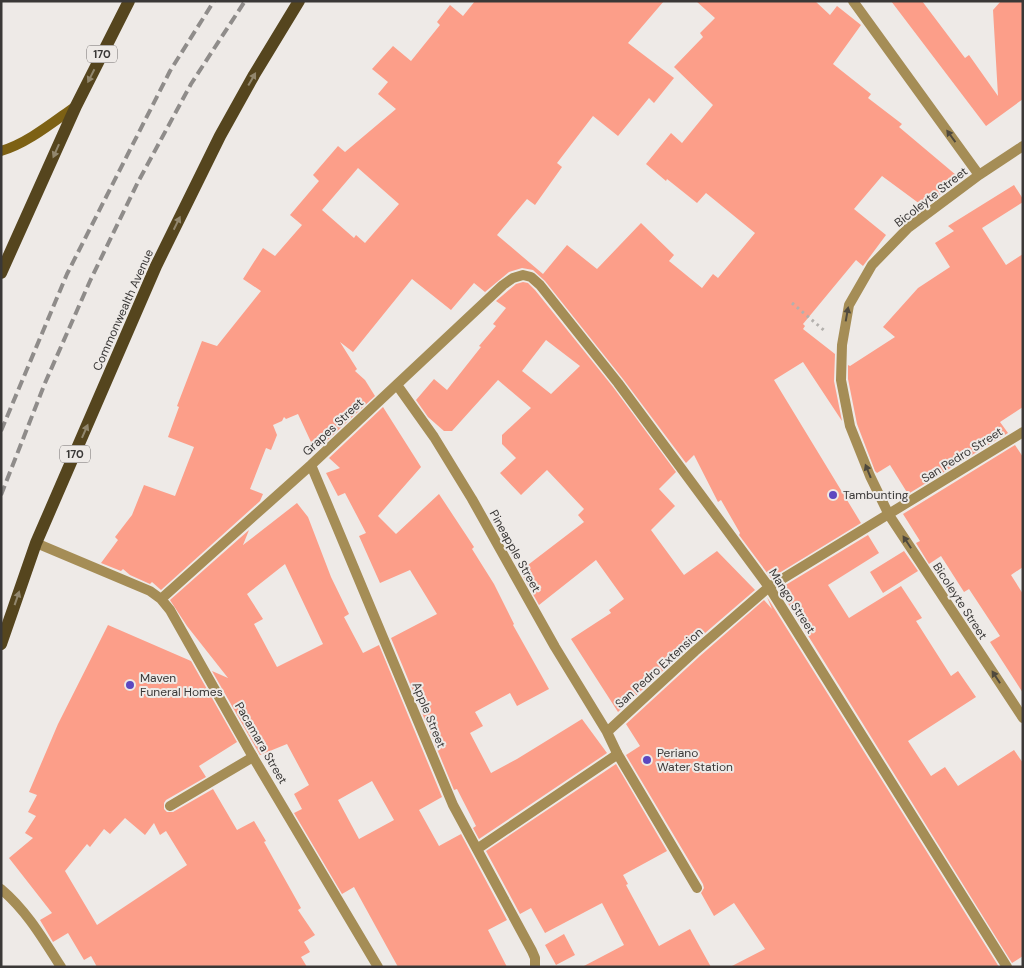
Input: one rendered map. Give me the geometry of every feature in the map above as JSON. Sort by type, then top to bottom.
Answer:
[{"type":"main road","name":"170","points":[[1,273],[76,106],[129,1]]},
{"type":"main road","name":"Commonwealth Avenue","points":[[1,644],[36,543],[156,266],[220,136],[299,1]]},
{"type":"main road","points":[[1,151],[9,149],[39,132],[76,106]]},
{"type":"street","name":"Bicoleyte Street","points":[[853,1],[980,175],[908,228],[872,266],[849,305],[842,345],[841,380],[850,426],[870,476],[889,515],[1020,706],[1023,718]]},
{"type":"street","points":[[980,175],[1023,146]]},
{"type":"street","name":"Grapes Street","points":[[161,600],[311,465],[504,285],[512,278],[523,274]]},
{"type":"street","name":"Mango Street","points":[[523,274],[540,285],[618,383],[769,587],[1007,967]]},
{"type":"street","name":"Pineapple Street","points":[[397,385],[434,437],[472,499],[555,647],[607,732]]},
{"type":"street","name":"San Pedro Street","points":[[889,515],[1023,432]]},
{"type":"street","name":"Apple Street","points":[[311,465],[434,761],[476,849],[532,951],[535,958],[535,967]]},
{"type":"street","name":"San Pedro Extension","points":[[607,732],[695,650],[769,587],[889,515]]},
{"type":"street","name":"Pacamara Street","points":[[36,543],[150,590],[161,600],[177,621],[253,757],[378,967]]},
{"type":"street","points":[[607,732],[617,754],[697,888]]},
{"type":"street","points":[[476,849],[617,754]]},
{"type":"street","points":[[170,806],[253,757]]},
{"type":"street","points":[[1,889],[13,898],[35,926],[61,967]]},
{"type":"path","points":[[792,303],[842,345]]},
{"type":"building","points":[[475,1],[664,1],[628,43],[674,78],[654,103],[649,98],[618,136],[593,116],[557,163],[562,167],[535,205],[527,199],[497,235],[543,274],[567,245],[597,269],[641,223],[674,255],[669,261],[702,288],[713,274],[718,278],[755,233],[706,193],[697,203],[646,164],[671,133],[682,143],[713,105],[674,67],[703,37],[700,33],[715,18],[696,1],[815,1],[830,15],[837,6],[861,25],[833,64],[871,94],[868,98],[902,124],[899,127],[956,175],[939,196],[924,207],[882,176],[854,209],[886,235],[863,266],[856,260],[803,324],[805,326],[803,329],[835,354],[834,381],[842,421],[803,362],[774,380],[861,523],[771,578],[739,535],[740,533],[721,500],[718,502],[694,455],[686,463],[623,379],[545,281],[533,270],[522,268],[509,272],[485,292],[474,283],[451,310],[412,279],[353,352],[340,342],[357,369],[355,371],[365,380],[375,396],[319,448],[311,442],[298,414],[286,419],[284,417],[282,421],[273,425],[277,435],[271,450],[266,448],[250,489],[263,494],[260,501],[161,590],[152,582],[150,584],[130,575],[123,569],[121,571],[101,563],[118,540],[115,537],[132,515],[144,485],[175,496],[194,447],[168,437],[179,407],[177,406],[202,341],[217,346],[261,291],[243,279],[263,248],[275,256],[302,225],[290,215],[319,181],[313,175],[338,146],[345,152],[396,109],[378,94],[388,82],[372,69],[393,46],[411,61],[440,25],[437,22],[450,5],[463,16]],"holes":[[[358,168],[399,204],[365,243],[356,235],[354,238],[322,210]]]},
{"type":"building","points":[[891,1],[922,1],[965,58],[969,55],[998,96],[993,10],[1001,1],[1023,1],[1023,99],[986,126]]},
{"type":"building","points":[[1014,185],[1023,202],[982,228],[1006,265],[1023,254],[1023,407],[1000,422],[1008,433],[908,494],[890,465],[877,473],[875,471],[857,424],[848,379],[848,365],[850,366],[895,337],[883,327],[918,288],[950,267],[935,243],[954,231],[948,226]]},
{"type":"building","points":[[528,283],[535,290],[613,387],[676,472],[659,489],[675,506],[651,530],[684,575],[717,551],[755,590],[618,712],[571,639],[611,613],[609,610],[624,599],[596,560],[539,605],[520,571],[584,522],[578,515],[584,509],[547,470],[521,495],[500,473],[516,458],[502,444],[502,435],[531,408],[498,380],[452,431],[444,431],[428,417],[416,400],[434,379],[447,390],[481,347],[479,346],[496,326],[493,324],[506,308],[496,301],[516,284]],"holes":[[[546,340],[580,366],[551,394],[522,371]]]},
{"type":"building","points":[[383,407],[421,467],[378,516],[396,534],[439,494],[474,547],[472,549],[494,584],[513,625],[549,689],[517,706],[510,693],[475,712],[483,726],[470,733],[491,773],[582,719],[607,753],[479,839],[473,828],[476,826],[457,789],[454,790],[391,638],[437,614],[410,570],[380,583],[359,536],[366,533],[345,493],[338,496],[326,473],[340,468],[329,458]]},
{"type":"building","points":[[1015,445],[1023,457],[1023,567],[1011,575],[1023,594],[1023,693],[990,642],[1000,636],[969,589],[964,592],[941,556],[929,564],[916,543],[920,541],[903,514]]},
{"type":"building","points":[[297,503],[308,517],[331,577],[349,614],[344,617],[363,653],[379,645],[442,797],[419,810],[439,846],[461,834],[507,920],[488,930],[507,967],[398,967],[354,887],[342,894],[294,813],[302,809],[294,794],[309,785],[287,744],[260,755],[212,671],[228,678],[187,626],[170,600],[249,530],[243,545]],"holes":[[[285,564],[323,644],[277,667],[254,624],[263,619],[247,594]],[[372,781],[394,820],[359,839],[338,800]]]},
{"type":"building","points":[[868,535],[879,553],[828,585],[849,618],[901,586],[922,618],[916,621],[951,676],[958,671],[976,697],[908,741],[931,776],[945,767],[958,786],[1014,750],[1023,763],[1023,956],[1012,963],[779,589]]},
{"type":"building","points":[[904,551],[918,571],[883,593],[870,572]]},
{"type":"building","points":[[767,597],[999,967],[730,967],[765,949],[734,903],[714,916],[701,893],[704,888],[703,884],[626,755],[640,746],[626,724],[764,600],[772,609]]},
{"type":"building","points":[[108,625],[191,661],[237,742],[199,766],[206,777],[166,800],[164,809],[167,812],[173,812],[213,789],[237,830],[254,821],[301,908],[298,910],[315,935],[304,942],[310,952],[301,957],[307,967],[97,967],[91,956],[84,960],[68,933],[53,942],[40,920],[52,913],[9,858],[33,838],[25,833],[36,816],[28,812],[37,795],[29,792],[58,724]],"holes":[[[125,818],[145,835],[154,823],[160,835],[166,831],[187,865],[97,925],[65,871],[87,844],[90,847],[104,829],[110,834]]]},
{"type":"building","points":[[616,764],[667,851],[623,875],[628,884],[626,885],[659,946],[690,929],[711,967],[582,967],[624,945],[602,903],[545,933],[531,908],[520,914],[486,851]]},
{"type":"building","points":[[564,934],[575,955],[556,965],[545,945]]},
{"type":"railway","points":[[1,431],[67,274],[170,71],[214,1]]},
{"type":"railway","points":[[1,495],[45,383],[90,281],[138,182],[191,84],[245,1]]},
{"type":"place","name":"Tambunting","points":[[833,495]]},
{"type":"place","name":"Maven Funeral Homes","points":[[130,685]]},
{"type":"place","name":"Periano Water Station","points":[[647,760]]}]
